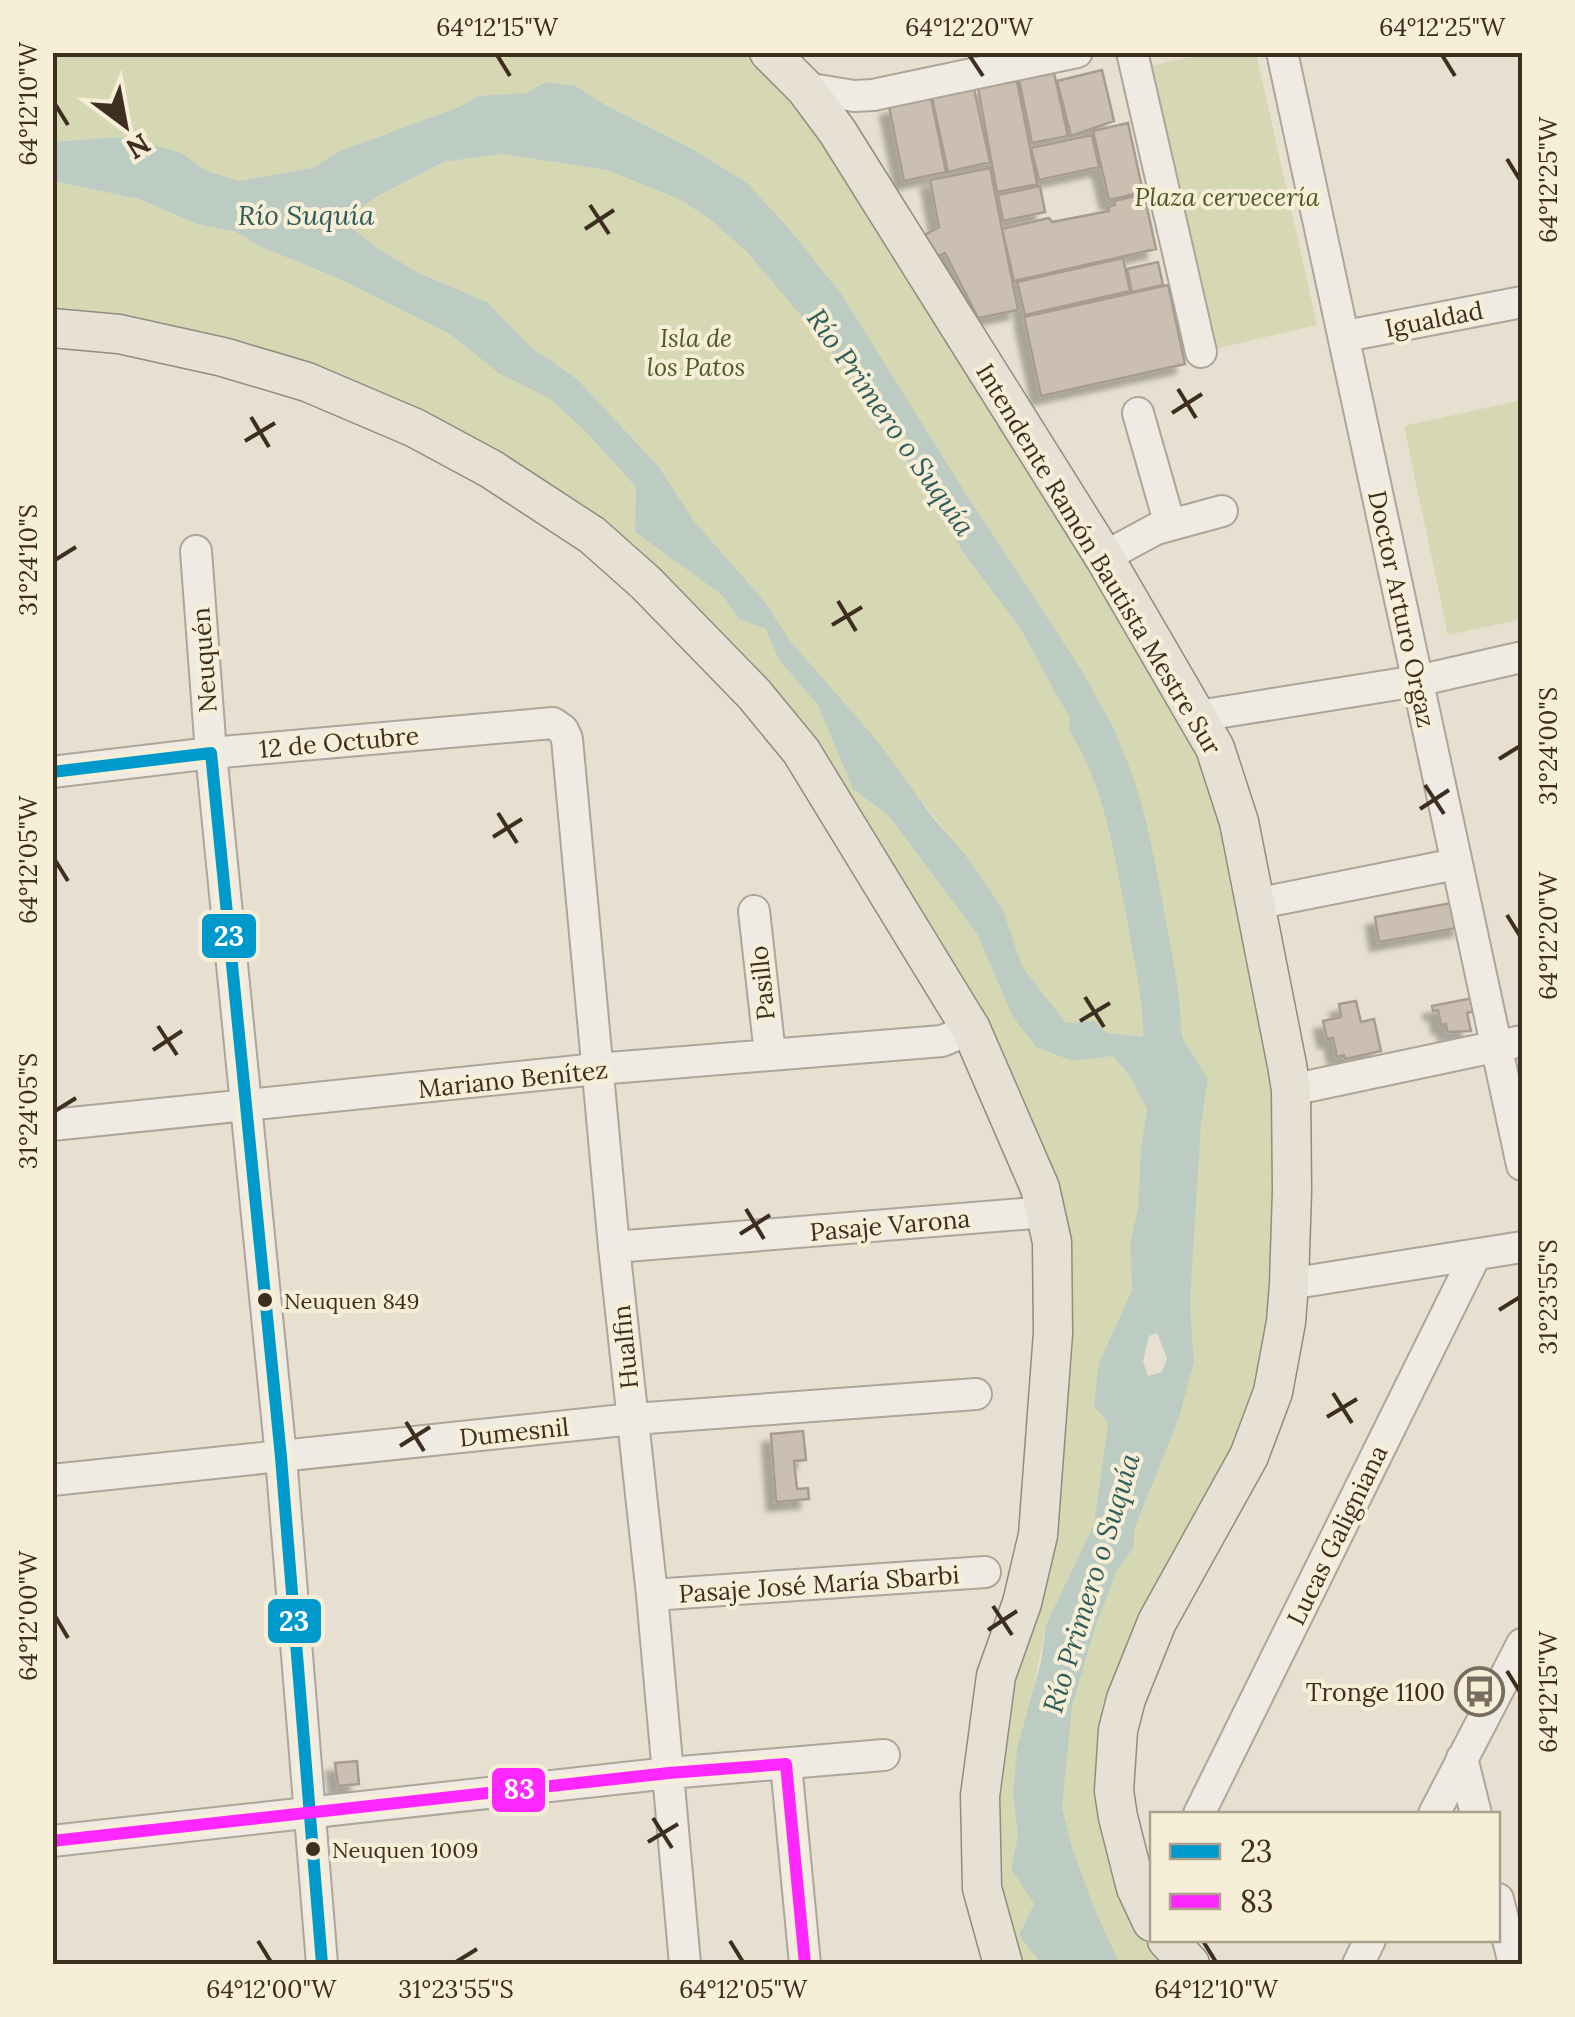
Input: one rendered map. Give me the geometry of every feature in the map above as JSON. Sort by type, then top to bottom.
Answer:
[{"type":"main road","name":"Intendente Ramón Bautista Mestre Sur","points":[[769,52],[805,88],[846,146],[1104,557],[1198,716],[1229,784],[1255,904],[1291,1090],[1286,1322],[1264,1419],[1248,1456],[1157,1622],[1126,1699],[1118,1730],[1114,1791],[1136,1888],[1150,1913]]},
{"type":"main road","points":[[52,328],[119,334],[223,357],[307,382],[415,428],[540,499],[592,536],[646,583],[740,680],[801,751],[972,1030],[1040,1188],[1052,1242],[1053,1333],[1038,1535],[1026,1590],[996,1676],[980,1796],[982,1888],[1003,1964]]},
{"type":"main road","name":"Intendente Ramón Bautista Mestre Sur","points":[[1172,1942],[1190,1964]]},
{"type":"street","points":[[805,88],[854,96],[873,94],[1077,52]]},
{"type":"street","points":[[1132,52],[1201,352]]},
{"type":"street","name":"Doctor Arturo Orgaz","points":[[1282,52],[1346,336],[1456,864],[1509,1044],[1522,1165]]},
{"type":"street","name":"Igualdad","points":[[1346,336],[1522,302]]},
{"type":"street","points":[[1138,413],[1170,525]]},
{"type":"street","points":[[1104,557],[1156,529],[1222,511]]},
{"type":"street","name":"Neuquén","points":[[196,551],[211,753],[281,1458],[322,1964]]},
{"type":"street","points":[[1198,716],[1417,681],[1522,657]]},
{"type":"street","name":"12 de Octubre","points":[[52,772],[211,753],[553,723],[564,730]]},
{"type":"street","name":"Hualfin","points":[[564,730],[652,1595],[685,1964]]},
{"type":"street","points":[[1255,904],[1456,864]]},
{"type":"street","name":"Pasillo","points":[[754,910],[770,1054]]},
{"type":"street","name":"Mariano Benítez","points":[[52,1126],[597,1070],[942,1040],[972,1030]]},
{"type":"street","points":[[1291,1090],[1509,1044]]},
{"type":"street","name":"Pasaje Varona","points":[[614,1247],[1046,1212]]},
{"type":"street","points":[[1288,1284],[1522,1247]]},
{"type":"street","name":"Lucas Galigniana","points":[[1200,1812],[1476,1256]]},
{"type":"street","name":"Dumesnil","points":[[52,1480],[632,1419],[976,1394]]},
{"type":"street","name":"Pasaje José María Sbarbi","points":[[652,1595],[985,1572]]},
{"type":"street","points":[[1435,1812],[1522,1644]]},
{"type":"street","points":[[52,1841],[669,1773],[884,1755]]},
{"type":"street","points":[[1462,1758],[1476,1812]]},
{"type":"street","points":[[786,1764],[805,1964]]},
{"type":"street","points":[[1500,1907],[1514,1964]]},
{"type":"green space","points":[[52,53],[769,53],[1198,716],[1287,1065],[1273,1392],[1157,1622],[1118,1817],[1150,1882],[1150,1942],[1179,1942],[1190,1964],[1120,1964],[1094,1908],[1062,1807],[1072,1707],[1094,1631],[1117,1570],[1134,1547],[1134,1530],[1179,1418],[1194,1362],[1190,1302],[1201,1125],[1208,1080],[1184,1041],[1178,1022],[1172,968],[1157,920],[1152,862],[1115,730],[1081,669],[842,295],[786,225],[747,183],[576,86],[546,82],[525,93],[478,96],[459,107],[340,151],[313,168],[238,181],[207,171],[180,152],[120,137],[53,142]]},
{"type":"green space","name":"Plaza cervecería","points":[[1207,53],[1256,53],[1317,325],[1201,352],[1137,69]]},
{"type":"green space","name":"Isla de los Patos","points":[[502,154],[607,170],[681,200],[712,221],[776,285],[861,386],[876,429],[908,436],[901,454],[967,558],[1021,629],[1058,698],[1107,768],[1122,798],[1131,830],[1132,951],[1162,990],[1158,1014],[1145,1037],[1107,1033],[1094,1021],[1066,1023],[1022,966],[1003,909],[964,853],[791,642],[765,602],[694,521],[659,467],[577,379],[531,347],[487,302],[419,273],[351,227],[355,212],[378,196],[445,162]]},
{"type":"green space","points":[[53,181],[139,199],[197,224],[236,232],[450,334],[500,374],[549,398],[637,488],[635,532],[722,595],[739,619],[766,629],[779,660],[818,705],[853,789],[888,815],[977,934],[992,961],[1073,1061],[1113,1056],[1129,1075],[1147,1109],[1138,1208],[1130,1243],[1132,1290],[1099,1363],[1108,1423],[1094,1524],[1046,1625],[1013,1794],[1018,1835],[1011,1869],[1034,1904],[1019,1935],[1041,1964],[1003,1964],[982,1888],[1030,1577],[1040,1188],[801,751],[646,583],[415,428],[53,328]]},
{"type":"green space","points":[[1522,400],[1522,619],[1448,635],[1404,426]]},
{"type":"water","name":"Río Suquía","points":[[546,82],[576,86],[747,183],[786,225],[842,295],[1081,669],[1115,730],[1152,862],[1157,920],[1172,968],[1178,1022],[1184,1041],[1208,1079],[1201,1125],[1190,1302],[1194,1362],[1179,1418],[1134,1530],[1134,1547],[1117,1570],[1094,1631],[1072,1707],[1062,1807],[1094,1908],[1120,1964],[1041,1964],[1019,1935],[1034,1904],[1011,1869],[1018,1835],[1013,1794],[1017,1749],[1041,1662],[1046,1625],[1094,1524],[1108,1423],[1094,1406],[1099,1363],[1132,1290],[1130,1243],[1138,1208],[1147,1109],[1129,1075],[1113,1056],[1073,1061],[1036,1047],[1013,1017],[977,934],[888,815],[853,789],[818,705],[779,660],[766,629],[739,619],[722,595],[635,532],[636,487],[549,398],[500,374],[450,334],[236,232],[197,224],[139,199],[53,181],[53,142],[120,137],[180,152],[207,171],[239,181],[313,168],[340,151],[459,107],[478,96],[525,93]],"holes":[[[502,154],[607,170],[681,200],[712,221],[746,251],[861,386],[876,429],[907,436],[901,453],[967,558],[1021,629],[1058,698],[1107,768],[1122,798],[1131,830],[1132,951],[1162,991],[1158,1014],[1145,1037],[1107,1033],[1094,1021],[1066,1023],[1022,966],[1003,909],[964,853],[879,743],[791,642],[765,602],[694,521],[659,467],[577,379],[531,347],[487,302],[419,273],[351,227],[355,212],[444,162]],[[1157,1333],[1167,1358],[1162,1372],[1148,1376],[1143,1361],[1149,1336]]]},
{"type":"building","points":[[1102,70],[1114,121],[1071,136],[1057,81]]},
{"type":"building","points":[[1054,73],[1068,136],[1032,143],[1019,80]]},
{"type":"building","points":[[1017,81],[1037,184],[997,192],[978,88]]},
{"type":"building","points":[[974,89],[990,162],[948,172],[932,98]]},
{"type":"building","points":[[931,98],[946,172],[904,181],[889,107]]},
{"type":"building","points":[[1128,123],[1143,192],[1109,200],[1093,131]]},
{"type":"building","points":[[1092,135],[1099,167],[1039,180],[1031,148]]},
{"type":"building","points":[[990,168],[1018,310],[978,318],[945,253],[933,259],[921,237],[939,227],[930,180]]},
{"type":"building","points":[[1040,186],[1045,212],[1003,221],[998,195]]},
{"type":"building","points":[[1144,194],[1156,249],[1014,281],[1002,229],[1049,218],[1052,222],[1109,211],[1114,201]]},
{"type":"building","points":[[1123,258],[1130,291],[1025,315],[1017,282]]},
{"type":"building","points":[[1158,262],[1163,285],[1132,292],[1127,269]]},
{"type":"building","points":[[1168,285],[1185,364],[1041,396],[1024,317]]},
{"type":"building","points":[[1457,902],[1462,927],[1379,942],[1375,917]]},
{"type":"building","points":[[1473,998],[1475,1011],[1467,1013],[1471,1031],[1447,1032],[1438,1010],[1433,1011],[1432,1006]]},
{"type":"building","points":[[1356,1001],[1361,1022],[1374,1019],[1381,1051],[1345,1059],[1344,1055],[1337,1057],[1333,1038],[1327,1039],[1323,1021],[1341,1017],[1339,1004]]},
{"type":"building","points":[[803,1431],[806,1460],[794,1461],[797,1489],[808,1488],[809,1499],[776,1502],[771,1434]]},
{"type":"building","points":[[357,1761],[359,1784],[338,1786],[335,1763]]},
{"type":"waterway","name":"Río Primero o Suquía","points":[[1088,725],[1119,794],[1132,844],[1158,983],[1162,1049]]},
{"type":"transit line","name":"23","points":[[52,772],[211,753],[281,1457],[322,1964]]},
{"type":"transit line","name":"83","points":[[52,1841],[669,1773],[786,1764],[805,1964]]},
{"type":"place","name":"Neuquen 849","points":[[265,1300]]},
{"type":"place","name":"Tronge 1100","points":[[1480,1692]]},
{"type":"place","name":"Neuquen 1009","points":[[313,1849]]}]
